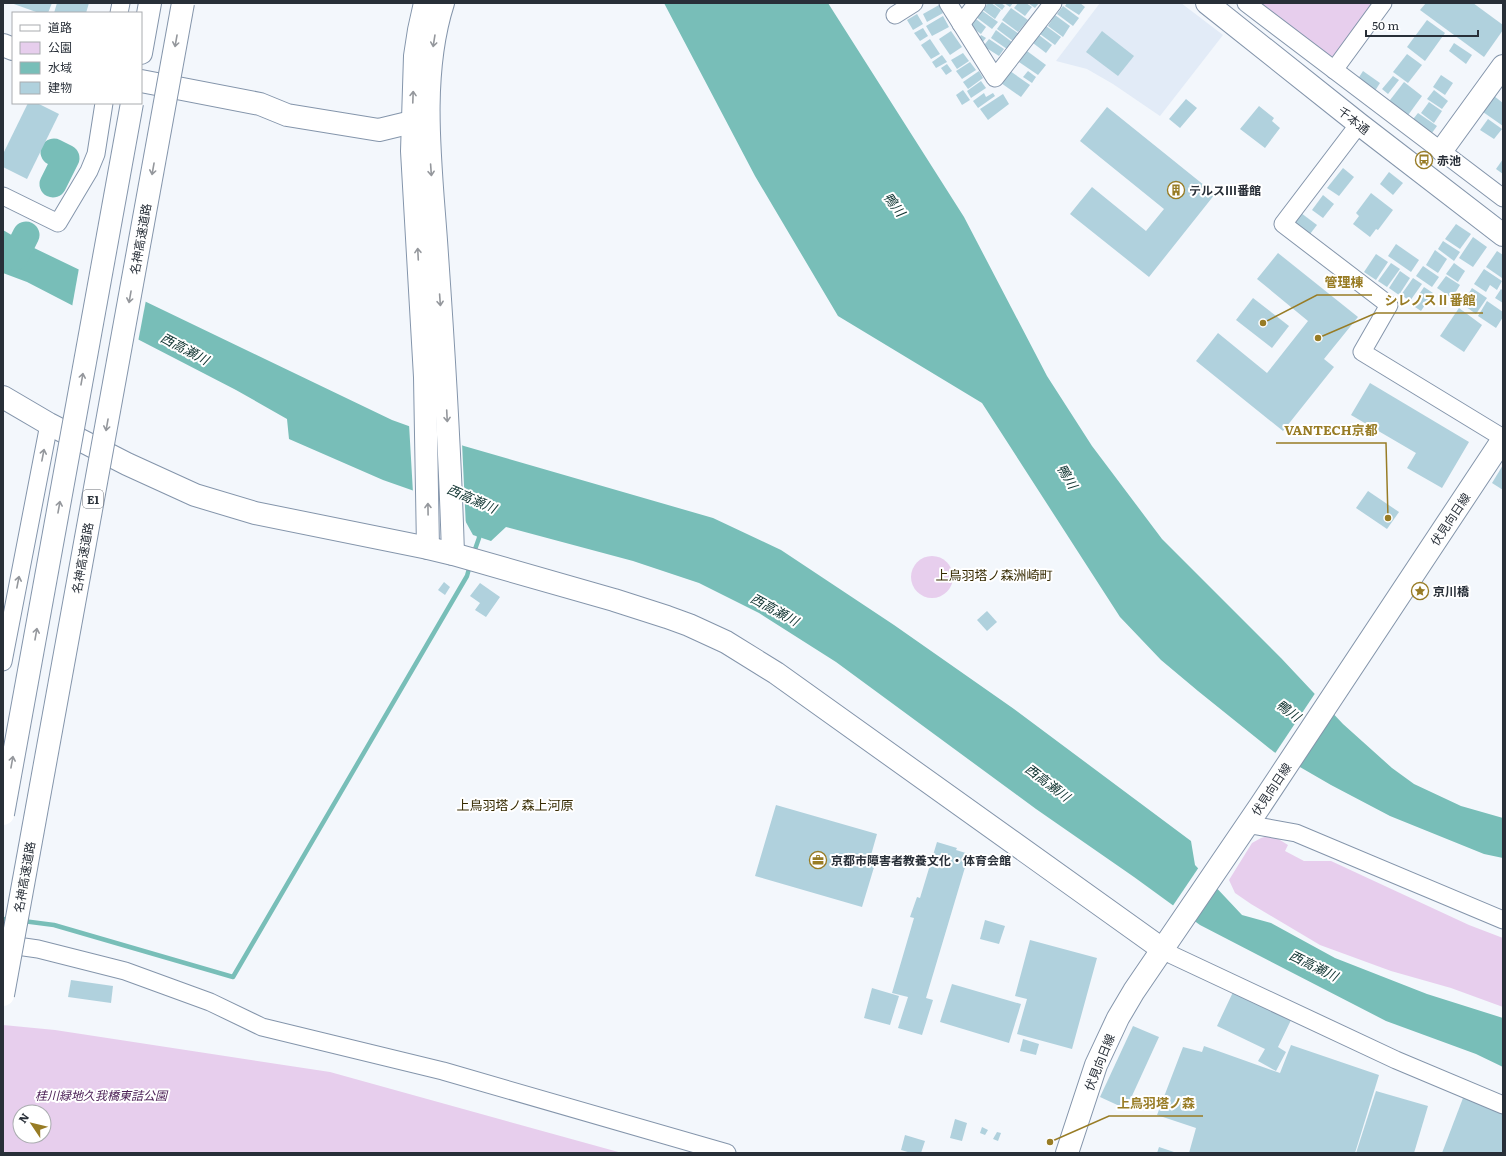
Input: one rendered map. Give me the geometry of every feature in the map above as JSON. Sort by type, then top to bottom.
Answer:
[{"type":"main road","points":[[142,47],[150,3]]},
{"type":"main road","name":"名神高速道路","points":[[3,995],[183,3]]},
{"type":"main road","points":[[421,123],[415,56],[425,3]]},
{"type":"main road","points":[[443,3],[434,37],[421,123],[412,151],[453,554]]},
{"type":"main road","name":"千本通","points":[[1207,3],[1359,124],[1503,235]]},
{"type":"main road","points":[[1442,150],[1503,66]]},
{"type":"main road","points":[[142,81],[260,104],[288,101],[421,123]]},
{"type":"main road","points":[[3,814],[132,104]]},
{"type":"main road","points":[[428,548],[435,377]]},
{"type":"main road","points":[[3,396],[48,424],[127,464],[195,495],[254,513],[453,554],[667,616],[708,633],[744,652],[776,673],[1166,943]]},
{"type":"main road","name":"伏見向日線","points":[[1067,1153],[1089,1084],[1105,1044],[1134,991],[1249,821],[1503,438]]},
{"type":"street","points":[[895,15],[914,3]]},
{"type":"street","points":[[948,3],[995,78],[1054,3]]},
{"type":"street","points":[[961,24],[977,3]]},
{"type":"street","points":[[1246,3],[1442,150],[1503,198]]},
{"type":"street","points":[[1334,70],[1383,3]]},
{"type":"street","points":[[3,196],[58,223],[89,171],[96,154],[104,104]]},
{"type":"street","points":[[1359,124],[1283,224],[1389,305],[1362,352],[1503,438]]},
{"type":"street","points":[[3,662],[48,424]]},
{"type":"street","points":[[1249,821],[1257,826],[1296,833],[1503,920]]},
{"type":"street","points":[[1166,943],[1172,955],[1396,1060],[1503,1104]]},
{"type":"street","points":[[3,944],[46,951],[125,970],[210,1002],[262,1027],[443,1071],[727,1153]]},
{"type":"shaded area","points":[[1100,3],[1181,3],[1223,35],[1160,116],[1113,84],[1087,69],[1056,61]]},
{"type":"green space","points":[[1258,3],[1376,3],[1338,55],[1327,57]]},
{"type":"green space","points":[[928,556],[936,556],[944,559],[950,565],[953,577],[950,589],[944,595],[936,598],[928,598],[920,595],[914,589],[911,581],[911,573],[914,565],[920,559]]},
{"type":"green space","points":[[1272,835],[1288,845],[1285,851],[1304,861],[1331,861],[1469,925],[1503,938],[1503,1007],[1451,988],[1391,971],[1320,945],[1235,893],[1229,880],[1252,843],[1261,838]]},
{"type":"green space","name":"桂川緑地久我橋東詰公園","points":[[3,1025],[55,1030],[330,1072],[622,1153],[3,1153]]},
{"type":"water","name":"鴨川","points":[[664,3],[828,3],[964,217],[1047,376],[1092,446],[1162,539],[1281,658],[1343,724],[1392,768],[1414,784],[1461,806],[1503,818],[1503,858],[1484,854],[1390,816],[1331,785],[1274,752],[1161,660],[1120,617],[982,403],[838,316],[755,176]]},
{"type":"water","name":"西高瀬川","points":[[3,230],[32,247],[392,420],[464,446],[713,518],[781,550],[894,625],[1014,709],[1191,841],[1195,865],[1242,915],[1271,923],[1335,958],[1427,994],[1503,1018],[1503,1067],[1476,1054],[1386,1021],[1200,925],[1036,809],[836,662],[759,613],[699,583],[633,561],[506,527],[491,541],[473,535],[457,506],[383,480],[289,439],[287,419],[236,390],[27,282],[3,273]]},
{"type":"pier","points":[[79,268],[146,300],[138,342],[72,307]]},
{"type":"pier","points":[[409,424],[462,443],[466,528],[455,508],[413,493]]},
{"type":"pier","points":[[1316,692],[1321,697],[1280,758],[1274,755]]},
{"type":"pier","points":[[1199,867],[1205,873],[1178,912],[1172,907]]},
{"type":"building","points":[[11,3],[52,3],[48,12],[36,12]]},
{"type":"building","points":[[57,3],[89,3],[86,12],[54,12]]},
{"type":"building","points":[[988,3],[991,3],[1001,10],[995,19],[983,10]]},
{"type":"building","points":[[993,3],[1001,3],[1005,6],[1002,10]]},
{"type":"building","points":[[1004,3],[1013,3],[1010,7]]},
{"type":"building","points":[[1018,3],[1026,3],[1032,7],[1025,16],[1014,8]]},
{"type":"building","points":[[1028,3],[1039,3],[1035,8]]},
{"type":"building","points":[[1067,3],[1080,3],[1085,7],[1079,15],[1065,6]]},
{"type":"building","points":[[1426,3],[1473,3],[1503,25],[1503,30],[1484,57],[1420,10]]},
{"type":"building","points":[[939,5],[943,13],[927,22],[923,14]]},
{"type":"building","points":[[1063,6],[1079,18],[1073,26],[1057,14]]},
{"type":"building","points":[[1011,8],[1028,20],[1018,32],[1002,20]]},
{"type":"building","points":[[981,10],[998,22],[992,29],[976,17]]},
{"type":"building","points":[[917,14],[923,24],[913,30],[907,20]]},
{"type":"building","points":[[1055,15],[1070,26],[1063,37],[1048,26]]},
{"type":"building","points":[[943,16],[949,27],[932,36],[926,26]]},
{"type":"building","points":[[976,19],[986,27],[981,34],[970,26]]},
{"type":"building","points":[[1427,20],[1445,33],[1425,61],[1407,47]]},
{"type":"building","points":[[1002,22],[1019,34],[1013,41],[997,29]]},
{"type":"building","points":[[1046,26],[1061,37],[1055,45],[1040,34]]},
{"type":"building","points":[[923,28],[928,36],[920,41],[914,33]]},
{"type":"building","points":[[996,30],[1012,42],[1007,49],[991,38]]},
{"type":"building","points":[[951,31],[962,47],[950,55],[939,39]]},
{"type":"building","points":[[1102,31],[1134,56],[1118,76],[1086,52]]},
{"type":"building","points":[[981,35],[986,38],[982,43],[978,40]]},
{"type":"building","points":[[1039,35],[1052,45],[1046,53],[1033,43]]},
{"type":"building","points":[[930,39],[940,54],[931,59],[921,45]]},
{"type":"building","points":[[989,39],[1004,49],[999,56],[988,49],[986,52],[981,49]]},
{"type":"building","points":[[1454,43],[1472,55],[1466,64],[1449,51]]},
{"type":"building","points":[[1027,51],[1046,65],[1038,75],[1019,62]]},
{"type":"building","points":[[963,53],[969,61],[957,69],[951,60]]},
{"type":"building","points":[[1407,54],[1422,65],[1408,83],[1393,72]]},
{"type":"building","points":[[942,55],[947,62],[936,68],[932,62]]},
{"type":"building","points":[[970,62],[976,70],[962,79],[956,71]]},
{"type":"building","points":[[947,64],[952,71],[946,75],[941,68]]},
{"type":"building","points":[[979,71],[983,78],[968,89],[963,82]]},
{"type":"building","points":[[1010,71],[1030,85],[1021,97],[1001,83]]},
{"type":"building","points":[[1028,71],[1036,77],[1032,83],[1023,77]]},
{"type":"building","points":[[1363,71],[1380,83],[1373,94],[1356,82]]},
{"type":"building","points":[[1441,75],[1453,83],[1445,95],[1433,87]]},
{"type":"building","points":[[1393,76],[1399,80],[1388,94],[1382,89]]},
{"type":"building","points":[[981,81],[986,88],[971,98],[967,91]]},
{"type":"building","points":[[1404,82],[1422,96],[1406,118],[1387,104]]},
{"type":"building","points":[[963,90],[970,100],[962,105],[956,95]]},
{"type":"building","points":[[1434,90],[1448,101],[1442,109],[1427,99]]},
{"type":"building","points":[[984,93],[986,97],[993,93],[995,96],[978,108],[973,101]]},
{"type":"building","points":[[1003,94],[1009,104],[988,120],[980,109]]},
{"type":"building","points":[[1494,96],[1503,103],[1503,126],[1483,112]]},
{"type":"building","points":[[1186,99],[1197,108],[1180,128],[1169,119]]},
{"type":"building","points":[[1429,102],[1442,111],[1434,123],[1421,113]]},
{"type":"building","points":[[28,104],[39,104],[59,114],[27,179],[3,167],[3,154]]},
{"type":"building","points":[[1259,106],[1274,118],[1272,121],[1280,128],[1265,148],[1240,129]]},
{"type":"building","name":"テルスⅢ番館","points":[[1107,107],[1215,194],[1149,277],[1070,214],[1092,187],[1146,231],[1164,209],[1080,141]]},
{"type":"building","points":[[1418,113],[1437,126],[1429,137],[1410,123]]},
{"type":"building","points":[[1488,119],[1502,129],[1494,139],[1480,130]]},
{"type":"building","points":[[1503,159],[1503,174],[1496,169]]},
{"type":"building","points":[[1343,168],[1354,177],[1339,196],[1327,188]]},
{"type":"building","points":[[1389,172],[1403,183],[1393,195],[1380,184]]},
{"type":"building","points":[[1371,193],[1393,210],[1378,230],[1376,229],[1370,237],[1353,224],[1359,216],[1356,213]]},
{"type":"building","points":[[1323,195],[1334,204],[1323,218],[1312,210]]},
{"type":"building","points":[[1301,213],[1317,225],[1310,234],[1294,222]]},
{"type":"building","points":[[1456,224],[1471,234],[1460,249],[1445,239]]},
{"type":"building","points":[[1473,237],[1487,247],[1473,267],[1459,258]]},
{"type":"building","points":[[1443,241],[1460,252],[1454,261],[1438,249]]},
{"type":"building","points":[[1396,244],[1419,260],[1411,272],[1388,256]]},
{"type":"building","points":[[1435,250],[1447,259],[1438,273],[1426,265]]},
{"type":"building","points":[[1497,251],[1503,255],[1502,278],[1486,267]]},
{"type":"building","points":[[1278,253],[1358,317],[1324,359],[1334,367],[1283,431],[1196,361],[1218,333],[1267,373],[1308,321],[1257,279]]},
{"type":"building","points":[[1376,254],[1388,262],[1376,280],[1364,272]]},
{"type":"building","points":[[1391,263],[1400,269],[1387,287],[1378,281]]},
{"type":"building","points":[[1454,263],[1465,271],[1458,282],[1446,274]]},
{"type":"building","points":[[1423,266],[1439,277],[1432,287],[1416,276]]},
{"type":"building","points":[[1484,269],[1502,281],[1497,290],[1490,285],[1486,292],[1474,284]]},
{"type":"building","points":[[1400,271],[1410,278],[1399,295],[1389,288]]},
{"type":"building","points":[[1446,276],[1460,285],[1452,298],[1437,288]]},
{"type":"building","points":[[1413,278],[1422,284],[1410,301],[1401,295]]},
{"type":"building","points":[[1424,287],[1433,293],[1421,311],[1412,305]]},
{"type":"building","points":[[1472,288],[1487,298],[1476,314],[1462,304]]},
{"type":"building","points":[[1501,289],[1503,291],[1503,303],[1495,298]]},
{"type":"building","points":[[1253,298],[1289,326],[1272,348],[1236,320]]},
{"type":"building","points":[[1487,301],[1503,312],[1503,317],[1496,328],[1478,316]]},
{"type":"building","points":[[1459,308],[1482,325],[1464,352],[1440,336]]},
{"type":"building","points":[[1370,383],[1469,442],[1442,488],[1407,468],[1416,453],[1351,415]]},
{"type":"building","points":[[1503,465],[1503,490],[1492,483]]},
{"type":"building","points":[[1368,491],[1399,512],[1387,529],[1356,508]]},
{"type":"building","points":[[444,582],[450,587],[445,595],[438,590]]},
{"type":"building","points":[[480,583],[500,597],[486,617],[475,610],[480,603],[470,596]]},
{"type":"building","points":[[987,611],[997,622],[987,631],[977,620]]},
{"type":"building","points":[[776,805],[877,834],[869,862],[875,864],[862,907],[755,876]]},
{"type":"building","points":[[937,842],[957,848],[956,850],[969,854],[926,998],[933,1000],[922,1035],[898,1028],[908,997],[892,993],[914,918],[910,917],[917,897],[920,898]]},
{"type":"building","points":[[985,920],[1005,926],[999,944],[980,939]]},
{"type":"building","points":[[1030,940],[1097,958],[1072,1049],[1017,1034],[1027,999],[1015,996]]},
{"type":"building","points":[[71,980],[113,986],[111,1003],[68,997]]},
{"type":"building","points":[[952,984],[1021,1004],[1009,1043],[940,1022]]},
{"type":"building","points":[[872,988],[899,996],[890,1025],[864,1018]]},
{"type":"building","points":[[1234,990],[1292,1018],[1278,1047],[1286,1052],[1276,1071],[1258,1061],[1265,1049],[1217,1026]]},
{"type":"building","points":[[1133,1026],[1159,1037],[1126,1109],[1100,1097]]},
{"type":"building","points":[[1023,1039],[1039,1044],[1036,1055],[1020,1051]]},
{"type":"building","points":[[1291,1045],[1379,1075],[1355,1153],[1189,1153],[1196,1128],[1157,1115],[1183,1047],[1202,1052],[1204,1046],[1280,1073]]},
{"type":"building","points":[[1376,1091],[1428,1106],[1414,1153],[1356,1153]]},
{"type":"building","points":[[1463,1098],[1503,1113],[1503,1153],[1442,1153]]},
{"type":"building","points":[[955,1119],[967,1123],[962,1141],[950,1138]]},
{"type":"building","points":[[982,1127],[988,1130],[985,1135],[980,1133]]},
{"type":"building","points":[[997,1132],[1001,1133],[998,1141],[993,1139]]},
{"type":"building","points":[[905,1135],[925,1141],[921,1153],[911,1153],[901,1150]]},
{"type":"building","points":[[1159,1147],[1177,1153],[1157,1153]]},
{"type":"waterway","points":[[53,184],[66,158],[54,152]]},
{"type":"waterway","points":[[15,257],[26,235]]},
{"type":"waterway","points":[[473,555],[479,538],[479,531]]},
{"type":"waterway","points":[[23,921],[54,925],[233,977],[467,576],[470,565]]},
{"type":"waterway","points":[[3,919],[12,920]]},
{"type":"place","name":"赤池","points":[[1424,160]]},
{"type":"place","name":"テルスⅢ番館","points":[[1176,190]]},
{"type":"place","name":"管理棟","points":[[1263,323]]},
{"type":"place","name":"シレノスⅡ番館","points":[[1318,338]]},
{"type":"place","name":"VANTECH京都","points":[[1388,518]]},
{"type":"place","name":"京川橋","points":[[1420,591]]},
{"type":"place","name":"京都市障害者教養文化・体育会館","points":[[818,860]]},
{"type":"place","name":"上鳥羽塔ノ森","points":[[1050,1142]]},
{"type":"district","name":"上鳥羽塔ノ森洲崎町","points":[[994,574]]},
{"type":"district","name":"上鳥羽塔ノ森上河原","points":[[515,804]]}]
